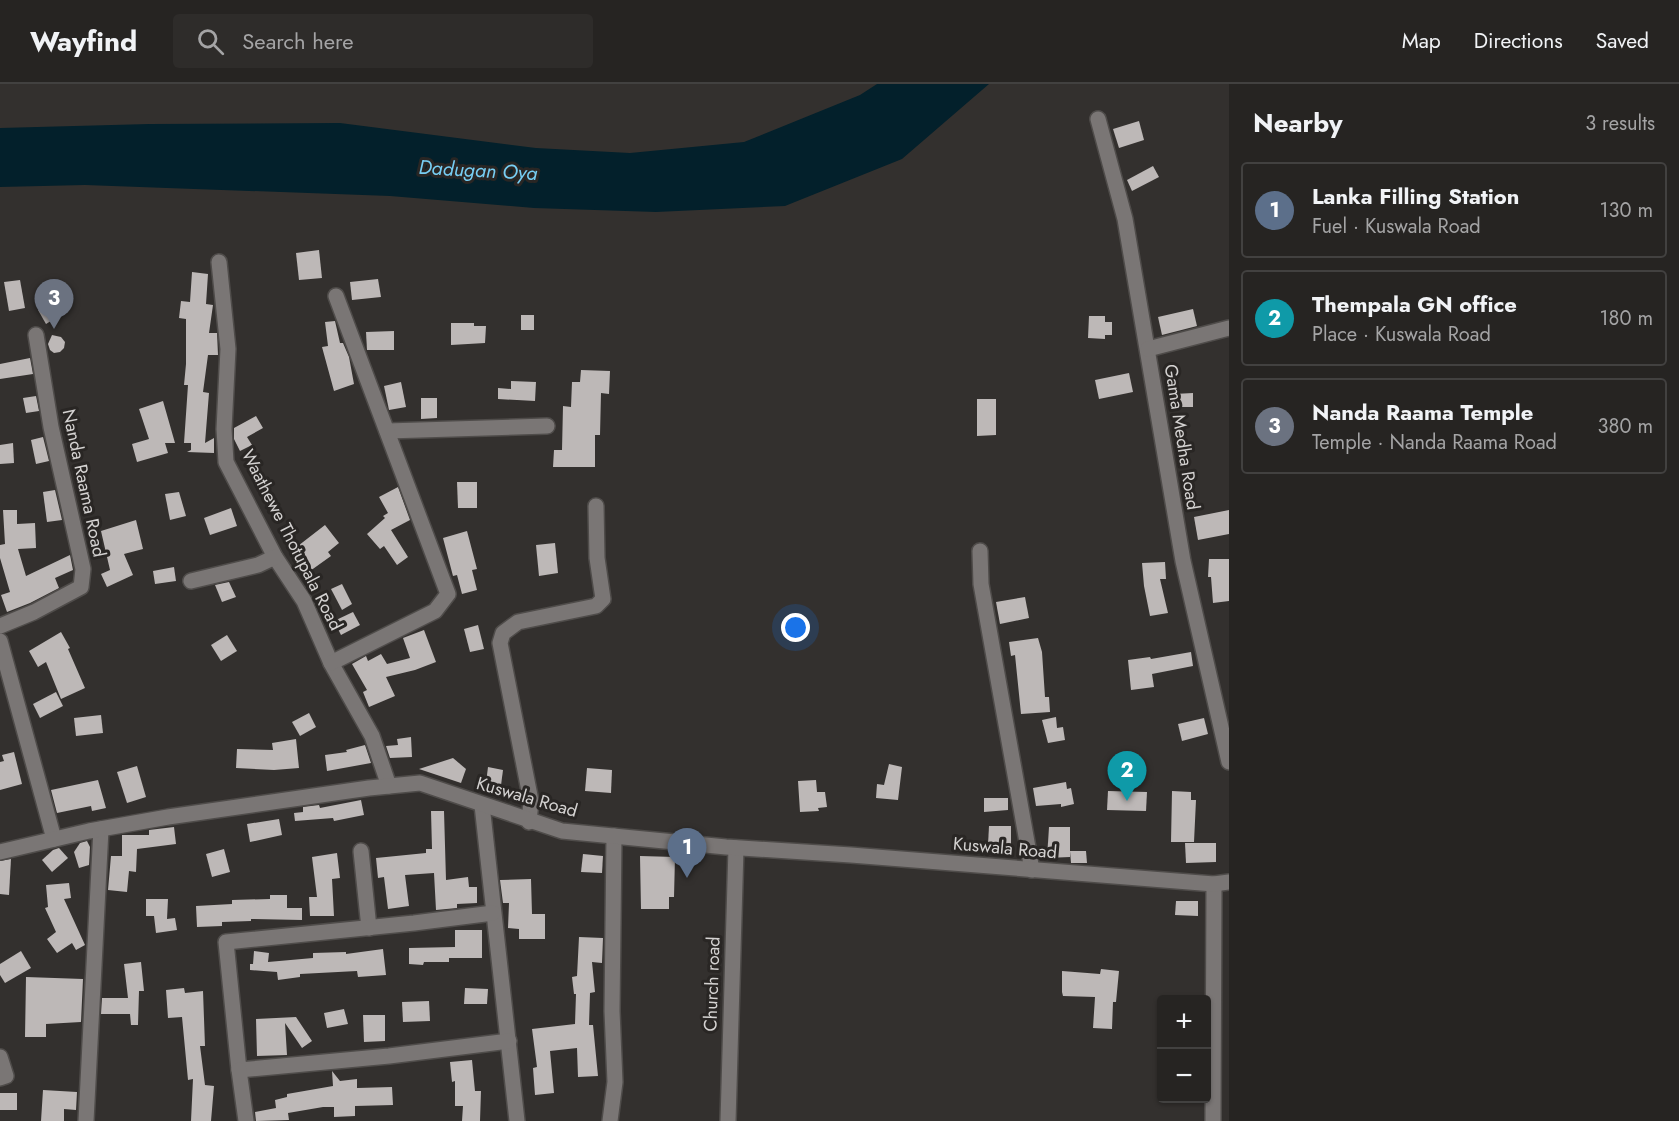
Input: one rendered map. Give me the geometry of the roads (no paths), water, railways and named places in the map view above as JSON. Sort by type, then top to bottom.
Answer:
[{"type":"street","name":"Gama Medha Road","points":[[1098,119],[1125,219],[1183,561],[1229,762]]},
{"type":"street","name":"Waathewe Thotupala Road","points":[[219,261],[228,349],[224,429],[226,462],[275,556],[304,601],[331,663],[372,736],[389,786]]},
{"type":"street","points":[[331,663],[435,611],[448,594],[336,296]]},
{"type":"street","points":[[1148,349],[1229,328]]},
{"type":"street","name":"Nanda Raama Road","points":[[0,626],[34,612],[81,587],[83,569],[51,427],[36,334]]},
{"type":"street","points":[[387,431],[547,426]]},
{"type":"street","points":[[529,822],[531,801],[500,643],[503,633],[518,622],[596,606],[603,599],[597,558],[596,506]]},
{"type":"street","points":[[980,551],[981,584],[1032,870]]},
{"type":"street","points":[[191,581],[258,565],[275,556]]},
{"type":"street","points":[[0,641],[54,839]]},
{"type":"street","name":"Kuswala Road","points":[[0,852],[101,829],[168,817],[420,783],[529,822],[562,831],[736,848],[1221,883]]},
{"type":"street","points":[[482,805],[517,1121]]},
{"type":"street","points":[[86,1121],[101,829]]},
{"type":"street","points":[[610,1121],[615,1083],[612,1011],[614,836]]},
{"type":"street","name":"Church road","points":[[728,1121],[736,848]]},
{"type":"street","points":[[361,851],[369,928]]},
{"type":"street","points":[[1213,1121],[1221,883]]},
{"type":"street","points":[[246,1121],[226,942],[494,913]]},
{"type":"street","points":[[239,1070],[390,1056],[509,1041]]},
{"type":"street","points":[[0,1058],[6,1076],[0,1078]]},
{"type":"water","name":"Dadugan Oya","points":[[877,84],[989,84],[902,159],[785,206],[656,212],[534,208],[390,196],[85,185],[0,187],[0,128],[149,124],[340,123],[536,148],[630,153],[744,142],[860,95]]},
{"type":"place","name":"Nanda Raama Temple","points":[[54,329]]},
{"type":"place","name":"Thempala GN office","points":[[1127,801]]},
{"type":"place","name":"Lanka Filling Station","points":[[687,878]]}]
